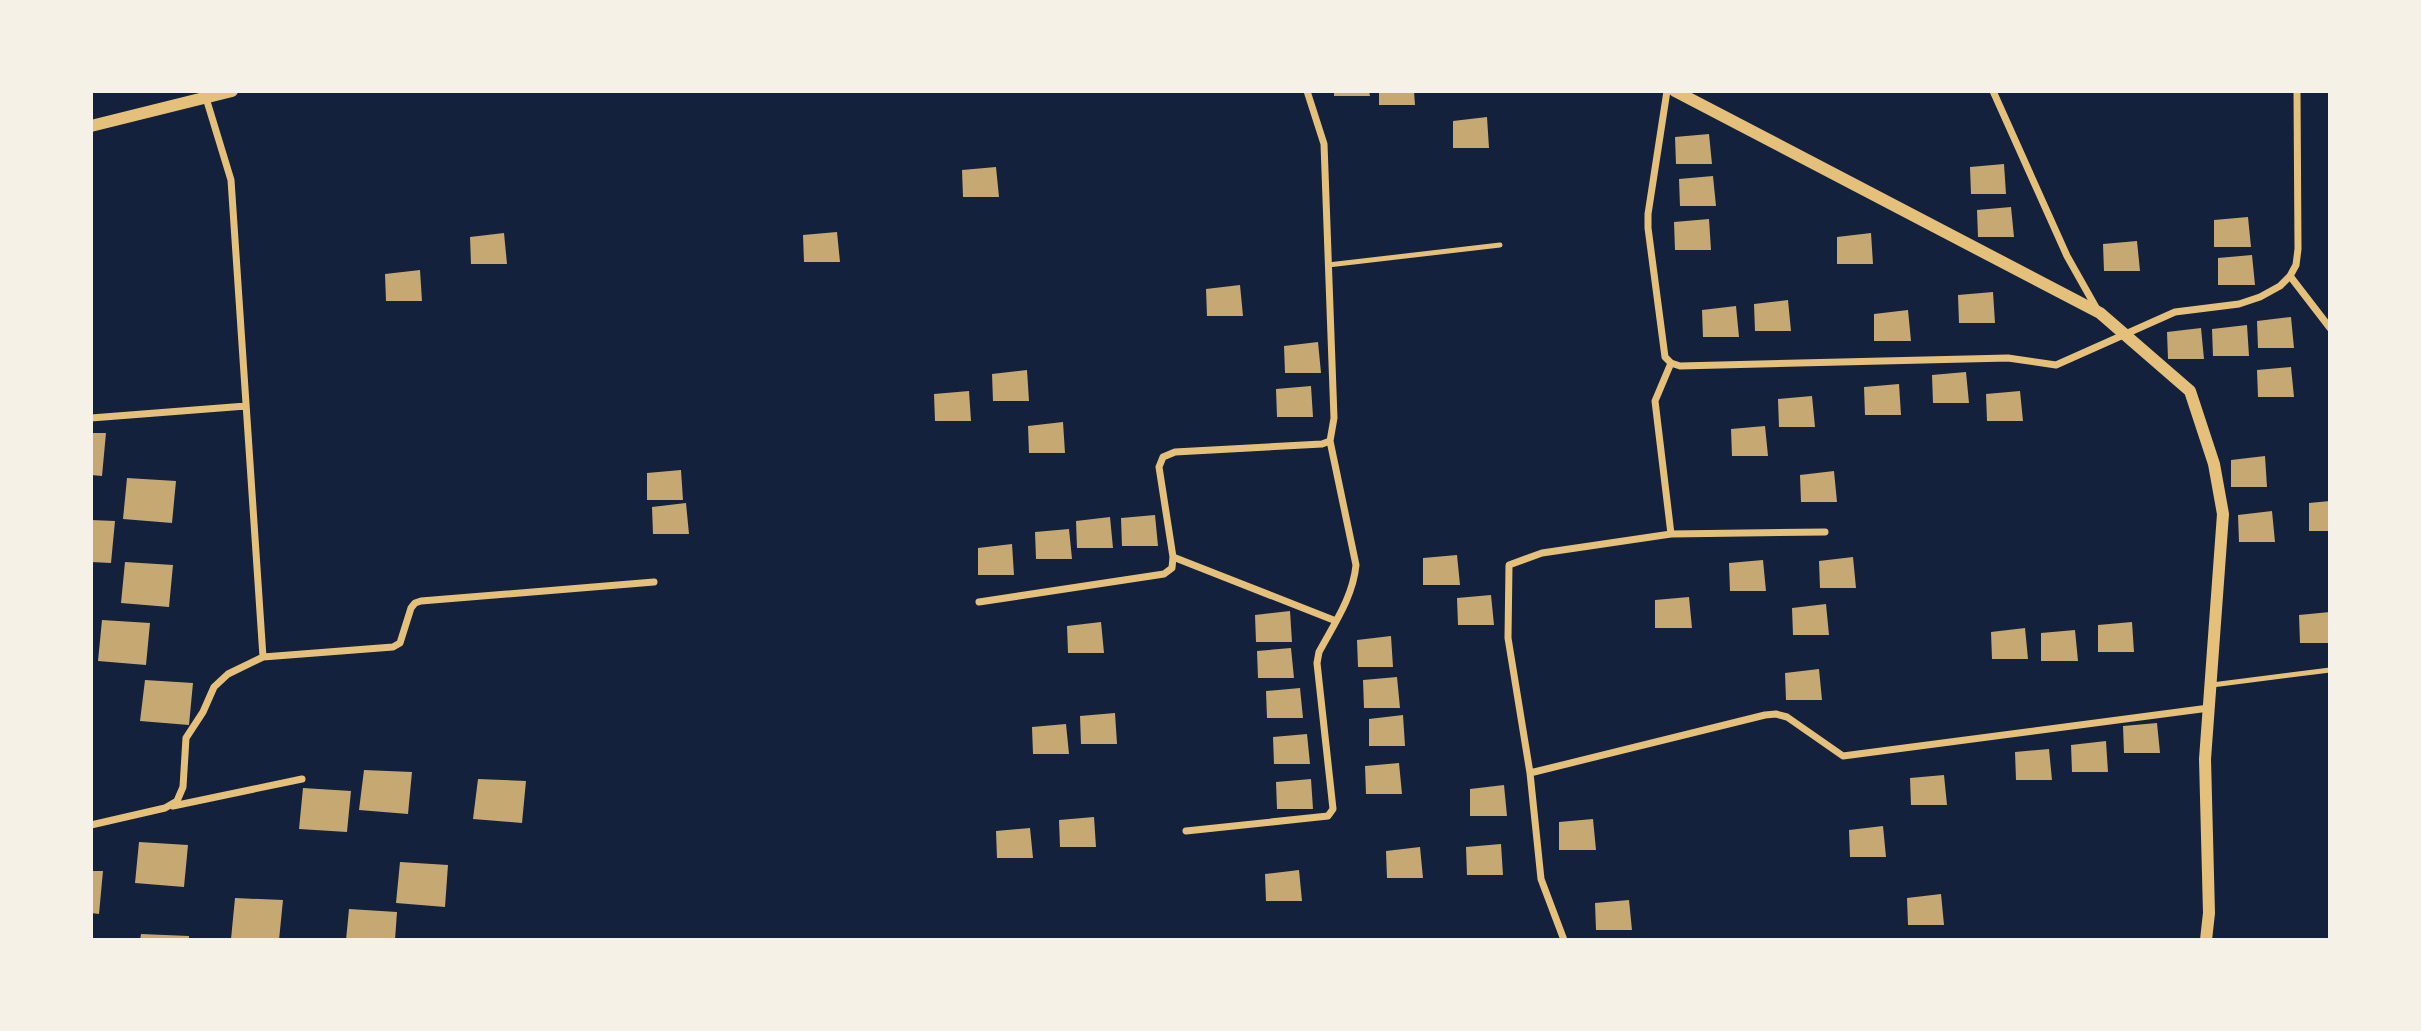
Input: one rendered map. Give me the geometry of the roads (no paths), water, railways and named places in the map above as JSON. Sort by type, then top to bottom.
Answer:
[{"type":"street","points":[[91,126],[232,91]]},
{"type":"street","points":[[1186,831],[1328,816],[1333,809],[1317,663],[1319,652],[1352,589],[1356,565],[1330,441],[1334,418],[1324,144],[1307,91]]},
{"type":"street","points":[[1667,91],[1648,228],[1665,357],[1680,366],[2008,358],[2056,365],[2185,310],[2239,304],[2260,297],[2280,286],[2296,265],[2297,91]]},
{"type":"street","points":[[1675,91],[2099,313],[2190,391],[2214,464],[2223,514],[2205,759],[2209,913],[2206,940]]},
{"type":"street","points":[[1993,91],[2067,256],[2099,313]]},
{"type":"street","points":[[206,98],[231,180],[262,657]]},
{"type":"street","points":[[2290,276],[2330,328]]},
{"type":"street","points":[[1671,363],[1655,401],[1671,534]]},
{"type":"street","points":[[91,418],[246,406]]},
{"type":"street","points":[[979,602],[1164,574],[1172,568],[1174,557],[1159,467],[1163,457],[1175,452],[1322,444],[1330,441]]},
{"type":"street","points":[[1564,940],[1541,879],[1530,773],[1508,638],[1509,565],[1542,554],[1671,534],[1825,532]]},
{"type":"street","points":[[1174,557],[1336,621]]},
{"type":"street","points":[[165,808],[177,801],[183,788],[186,738],[215,687],[228,674],[262,657],[393,648],[400,643],[411,608],[421,601],[654,582]]},
{"type":"street","points":[[1530,773],[1765,715],[1776,714],[1787,718],[1843,756],[2209,708]]},
{"type":"street","points":[[91,825],[302,779]]},
{"type":"lane","points":[[1328,265],[1500,245]]},
{"type":"lane","points":[[2211,685],[2330,670]]}]
